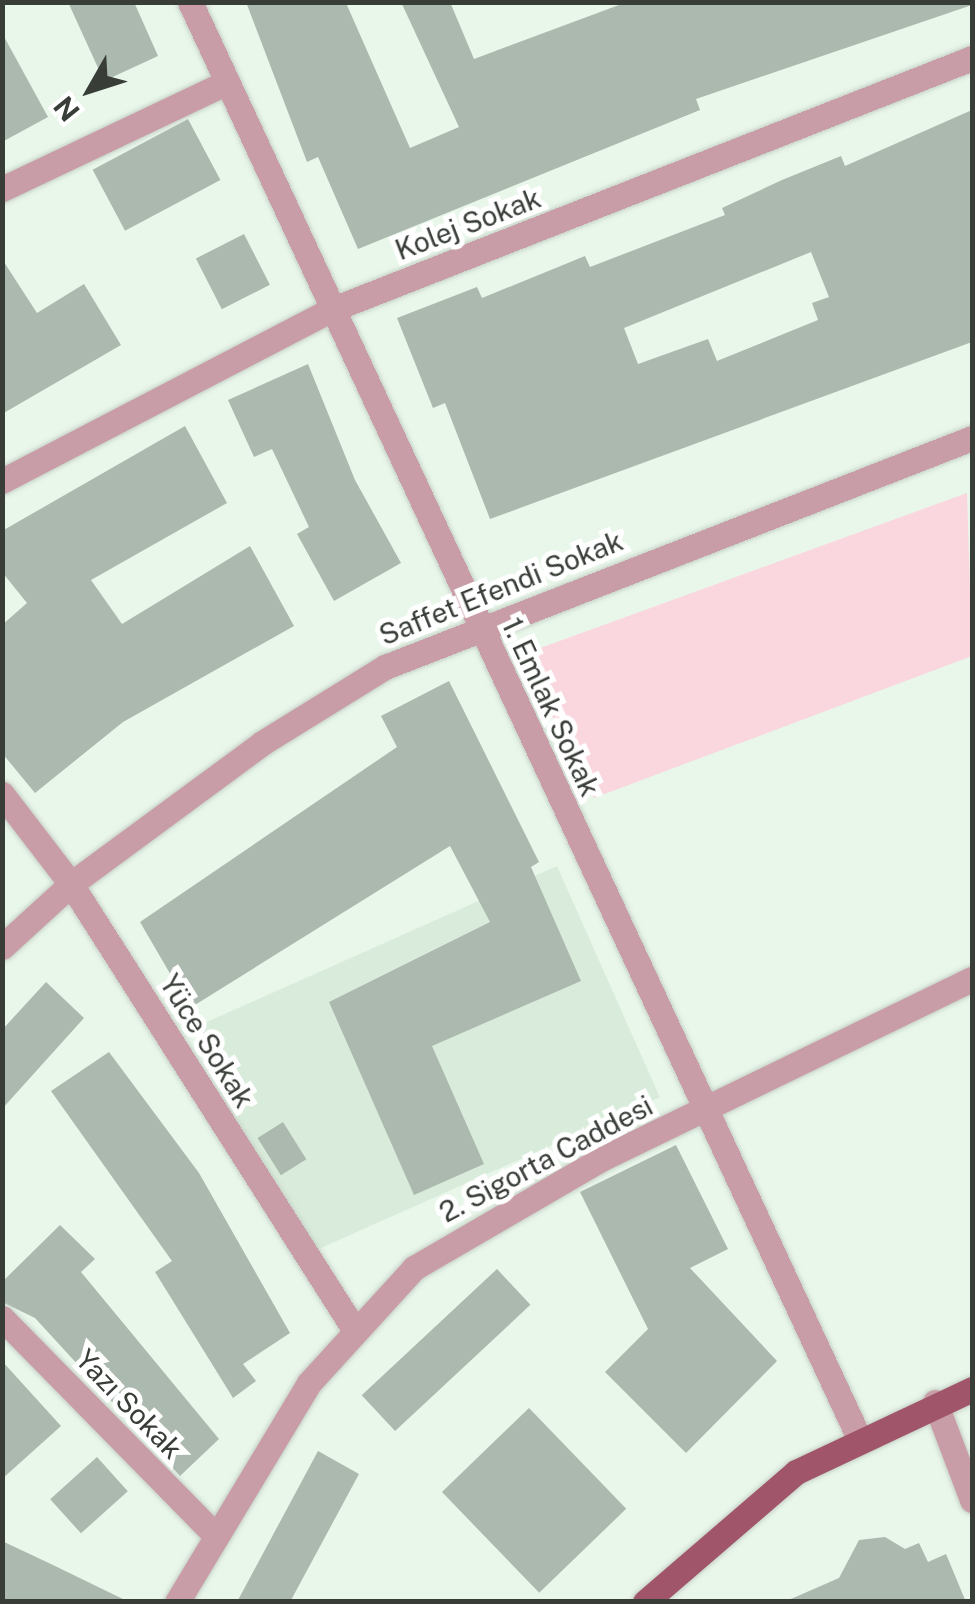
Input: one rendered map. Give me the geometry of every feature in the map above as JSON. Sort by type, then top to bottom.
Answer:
[{"type":"main road","points":[[645,1602],[749,1505],[858,1436],[972,1390]]},
{"type":"street","name":"1. Emlak Sokak","points":[[190,2],[858,1436]]},
{"type":"street","name":"Kolej Sokak","points":[[2,481],[333,310],[972,58]]},
{"type":"street","points":[[2,190],[226,82]]},
{"type":"street","name":"Saffet Efendi Sokak","points":[[2,947],[72,884],[278,733],[385,667],[972,438]]},
{"type":"street","name":"Yüce Sokak","points":[[2,794],[72,884],[352,1326]]},
{"type":"street","name":"2. Sigorta Caddesi","points":[[177,1602],[213,1533],[352,1326],[414,1268],[496,1214],[972,980]]},
{"type":"street","name":"Yazı Sokak","points":[[2,1318],[213,1533]]},
{"type":"street","points":[[935,1402],[972,1500]]},
{"type":"shaded area","points":[[967,493],[972,656],[594,798],[521,655]]},
{"type":"shaded area","points":[[557,866],[660,1097],[294,1260],[192,1029]]},
{"type":"building","points":[[68,2],[134,2],[158,56],[104,81]]},
{"type":"building","points":[[246,2],[346,3],[410,148],[459,127],[401,2],[450,2],[474,59],[627,2],[972,5],[696,99],[700,110],[358,249],[318,157],[307,162]]},
{"type":"building","points":[[2,33],[48,117],[2,142]]},
{"type":"building","points":[[972,110],[972,342],[490,519],[445,403],[433,408],[397,318],[477,287],[482,298],[585,256],[590,267],[725,215],[722,208],[841,156],[845,166]],"holes":[[[811,252],[829,297],[812,303],[818,320],[717,361],[708,339],[638,364],[624,328]]]},
{"type":"building","points":[[188,119],[220,180],[125,231],[93,170]]},
{"type":"building","points":[[244,234],[270,285],[222,309],[196,259]]},
{"type":"building","points":[[2,259],[37,313],[84,284],[121,345],[2,414]]},
{"type":"building","points":[[308,364],[355,480],[401,563],[334,601],[297,534],[309,527],[272,449],[254,457],[228,400]]},
{"type":"building","points":[[185,426],[227,503],[91,580],[122,624],[250,546],[294,626],[123,722],[35,793],[2,753],[2,625],[27,603],[2,572],[2,531]]},
{"type":"building","points":[[449,681],[539,862],[531,867],[581,981],[432,1046],[484,1164],[414,1195],[329,1002],[490,922],[450,846],[190,1008],[140,922],[397,747],[381,716]]},
{"type":"building","points":[[46,982],[84,1018],[2,1109],[2,1030]]},
{"type":"building","points":[[109,1052],[199,1173],[290,1333],[243,1364],[256,1381],[233,1398],[155,1272],[172,1261],[51,1091]]},
{"type":"building","points":[[283,1122],[306,1159],[281,1175],[258,1138]]},
{"type":"building","points":[[676,1145],[728,1249],[690,1268],[777,1361],[686,1453],[605,1372],[648,1329],[580,1192]]},
{"type":"building","points":[[60,1225],[95,1259],[81,1272],[219,1439],[180,1476],[35,1318],[2,1302],[2,1282]]},
{"type":"building","points":[[497,1269],[530,1305],[395,1431],[362,1395]]},
{"type":"building","points":[[2,1361],[61,1426],[2,1479]]},
{"type":"building","points":[[529,1408],[626,1509],[539,1593],[442,1492]]},
{"type":"building","points":[[318,1451],[359,1474],[290,1602],[237,1602]]},
{"type":"building","points":[[97,1457],[128,1491],[81,1533],[50,1499]]},
{"type":"building","points":[[885,1537],[905,1549],[919,1543],[928,1562],[946,1554],[966,1602],[784,1602],[839,1578],[859,1540]]},
{"type":"building","points":[[2,1541],[53,1565],[129,1602],[2,1602]]}]
